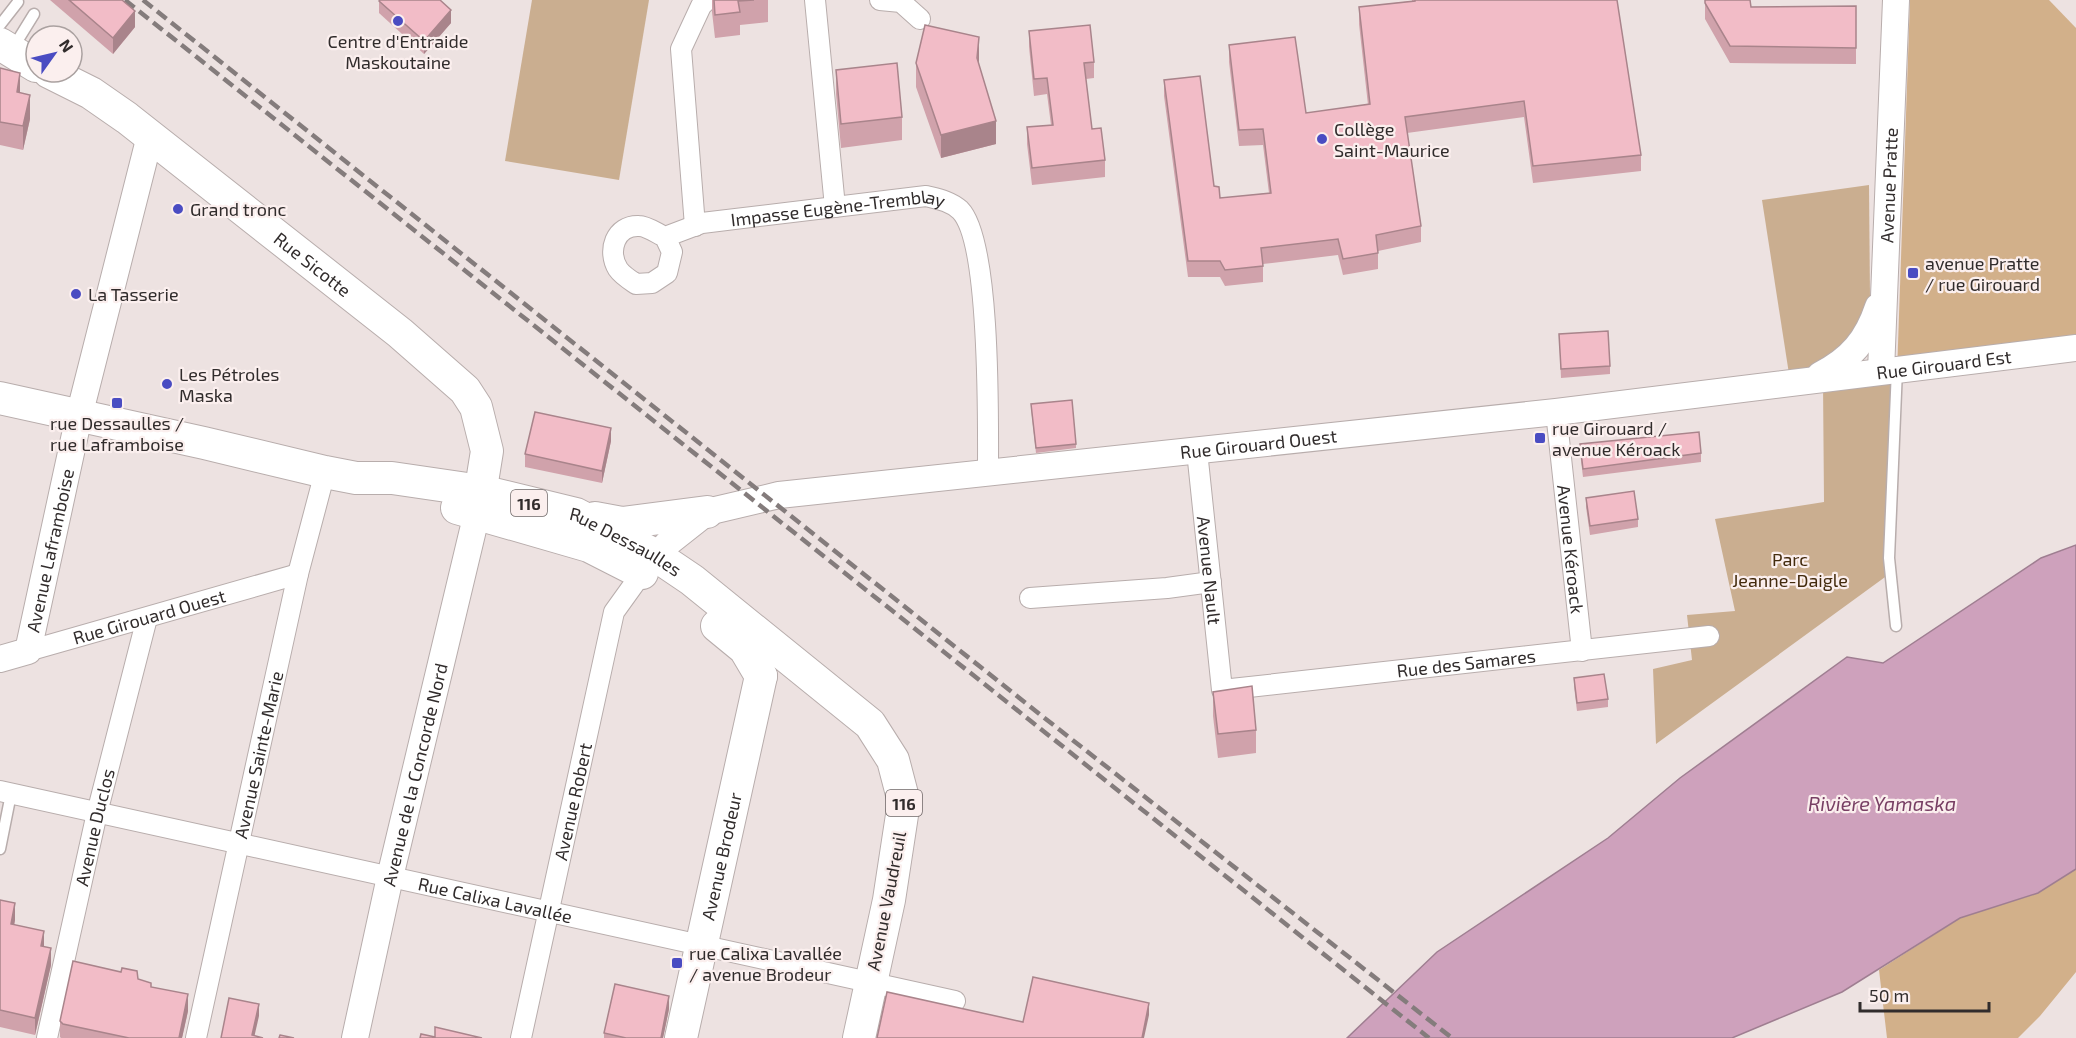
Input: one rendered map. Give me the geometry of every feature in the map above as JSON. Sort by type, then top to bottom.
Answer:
[{"type":"main road","name":"Rue Sicotte","points":[[73,84],[91,93],[150,136],[416,346],[465,390],[476,407],[487,451],[479,502]]},
{"type":"main road","name":"Rue Dessaulles","points":[[0,399],[325,472],[356,478],[392,478],[479,502],[589,546],[692,580],[795,664]]},
{"type":"main road","name":"Rue Dessaulles","points":[[479,502],[576,514],[648,564],[745,649],[761,676]]},
{"type":"main road","points":[[576,514],[622,523],[707,512]]},
{"type":"main road","points":[[761,676],[776,666],[795,664]]},
{"type":"main road","name":"Avenue Vaudreuil","points":[[795,664],[870,724],[893,760],[904,802],[889,900],[859,1038]]},
{"type":"main road","name":"Avenue Brodeur","points":[[681,1038],[761,676]]},
{"type":"street","points":[[695,226],[681,49],[701,6],[707,0]]},
{"type":"street","points":[[815,0],[835,207]]},
{"type":"street","points":[[880,0],[902,2],[920,19]]},
{"type":"street","name":"Avenue Pratte","points":[[1889,370],[1883,290],[1890,201],[1896,0]]},
{"type":"street","name":"Avenue Laframboise","points":[[28,651],[80,416],[150,136]]},
{"type":"street","name":"Impasse Eugène-Tremblay","points":[[665,237],[695,226],[926,196],[946,200],[960,210],[971,229],[987,338],[988,473]]},
{"type":"street","points":[[1813,379],[1837,366],[1858,348],[1872,323],[1883,290]]},
{"type":"street","name":"Rue Girouard Est","points":[[1813,379],[2076,348]]},
{"type":"street","name":"Rue Girouard Ouest","points":[[707,512],[779,495],[1556,412],[1813,379]]},
{"type":"street","name":"Avenue Kéroack","points":[[1556,412],[1582,651]]},
{"type":"street","name":"Avenue Nault","points":[[1197,451],[1222,690]]},
{"type":"street","name":"Avenue Sainte-Marie","points":[[196,1038],[298,574],[325,472]]},
{"type":"street","name":"Avenue de la Concorde Nord","points":[[355,1038],[390,877],[479,502]]},
{"type":"street","points":[[648,564],[707,512]]},
{"type":"street","name":"Avenue Robert","points":[[521,1038],[614,612],[648,564]]},
{"type":"street","name":"Rue Girouard Ouest","points":[[0,659],[298,574]]},
{"type":"street","points":[[1030,598],[1167,588],[1211,582]]},
{"type":"street","name":"Avenue Duclos","points":[[47,1038],[97,813],[147,618]]},
{"type":"street","name":"Rue des Samares","points":[[1222,690],[1709,636]]},
{"type":"street","name":"Rue Calixa Lavallée","points":[[6,792],[955,1001]]},
{"type":"lane","points":[[12,46],[18,2]]},
{"type":"lane","points":[[12,46],[34,14]]},
{"type":"lane","points":[[1889,370],[1889,558],[1896,626]]},
{"type":"lane","points":[[0,849],[6,792]]},
{"type":"green space","points":[[532,0],[649,0],[619,180],[505,161]]},
{"type":"green space","points":[[1869,185],[1870,298],[1854,345],[1812,368],[1789,374],[1762,200]]},
{"type":"green space","name":"Parc Jeanne-Daigle","points":[[1897,373],[1892,572],[1656,744],[1653,669],[1692,660],[1687,615],[1735,611],[1715,519],[1824,502],[1823,383]]},
{"type":"shaded area","points":[[1910,0],[2049,0],[2076,28],[2076,350],[1897,373]]},
{"type":"shaded area","points":[[2076,869],[2076,972],[2040,1016],[2018,1038],[1887,1038],[1879,970],[1960,918],[2038,893]]},
{"type":"water","name":"Rivière Yamaska","points":[[2076,545],[2076,869],[2038,893],[1960,918],[1842,992],[1732,1038],[1347,1038],[1437,952],[1608,838],[1680,778],[1847,657],[1883,663],[2041,558]]},
{"type":"building","points":[[69,0],[122,0],[135,11],[113,38]]},
{"type":"building","points":[[380,0],[440,0],[451,10],[424,41]]},
{"type":"building","points":[[714,0],[754,0],[738,1],[740,12],[715,15]]},
{"type":"building","name":"Collège Saint-Maurice","points":[[1415,0],[1617,0],[1641,155],[1533,166],[1524,101],[1405,117],[1421,226],[1376,235],[1378,253],[1343,259],[1338,239],[1261,248],[1263,266],[1225,270],[1220,261],[1188,261],[1164,80],[1200,76],[1214,186],[1219,187],[1220,198],[1271,193],[1263,129],[1239,130],[1229,45],[1295,37],[1306,113],[1370,104],[1359,7]]},
{"type":"building","points":[[1705,0],[1750,0],[1751,7],[1856,6],[1856,48],[1730,46]]},
{"type":"building","points":[[925,25],[979,37],[977,58],[996,121],[941,135],[916,63]]},
{"type":"building","points":[[1090,25],[1094,62],[1084,63],[1092,129],[1101,128],[1105,160],[1032,168],[1027,127],[1053,125],[1047,78],[1034,79],[1029,31]]},
{"type":"building","points":[[897,63],[902,117],[841,124],[836,70]]},
{"type":"building","points":[[0,68],[20,73],[17,92],[30,95],[23,126],[0,122]]},
{"type":"building","points":[[1608,331],[1610,366],[1561,369],[1559,334]]},
{"type":"building","points":[[1072,400],[1076,444],[1036,448],[1031,404]]},
{"type":"building","points":[[535,412],[611,428],[602,471],[525,454]]},
{"type":"building","points":[[1699,432],[1701,453],[1583,469],[1580,444]]},
{"type":"building","points":[[1634,491],[1638,519],[1590,526],[1586,498]]},
{"type":"building","points":[[1604,674],[1608,699],[1577,703],[1574,678]]},
{"type":"building","points":[[1252,686],[1256,730],[1218,734],[1213,692]]},
{"type":"building","points":[[0,900],[15,903],[11,924],[44,931],[41,946],[51,948],[35,1018],[0,1010]]},
{"type":"building","points":[[73,961],[121,972],[122,968],[137,971],[138,979],[151,983],[151,987],[188,994],[179,1038],[129,1038],[63,1024],[60,1021]]},
{"type":"building","points":[[1033,977],[1149,1003],[1142,1038],[877,1038],[887,992],[1023,1022]]},
{"type":"building","points":[[615,984],[669,996],[661,1038],[626,1038],[604,1033]]},
{"type":"building","points":[[229,998],[259,1004],[252,1035],[263,1038],[221,1038]]},
{"type":"building","points":[[435,1027],[482,1038],[420,1038],[421,1034],[435,1037]]},
{"type":"railway","points":[[125,0],[1429,1038]]},
{"type":"railway","points":[[143,0],[1042,716],[1452,1038]]},
{"type":"place","name":"Centre d'Entraide Maskoutaine","points":[[398,21]]},
{"type":"place","name":"Collège Saint-Maurice","points":[[1322,139]]},
{"type":"place","name":"Grand tronc","points":[[178,209]]},
{"type":"place","name":"avenue Pratte / rue Girouard","points":[[1913,273]]},
{"type":"place","name":"La Tasserie","points":[[76,294]]},
{"type":"place","name":"Les Pétroles Maska","points":[[167,384]]},
{"type":"place","name":"rue Dessaulles / rue Laframboise","points":[[117,403]]},
{"type":"place","name":"rue Girouard / avenue Kéroack","points":[[1540,438]]},
{"type":"place","name":"rue Calixa Lavallée / avenue Brodeur","points":[[677,963]]}]
